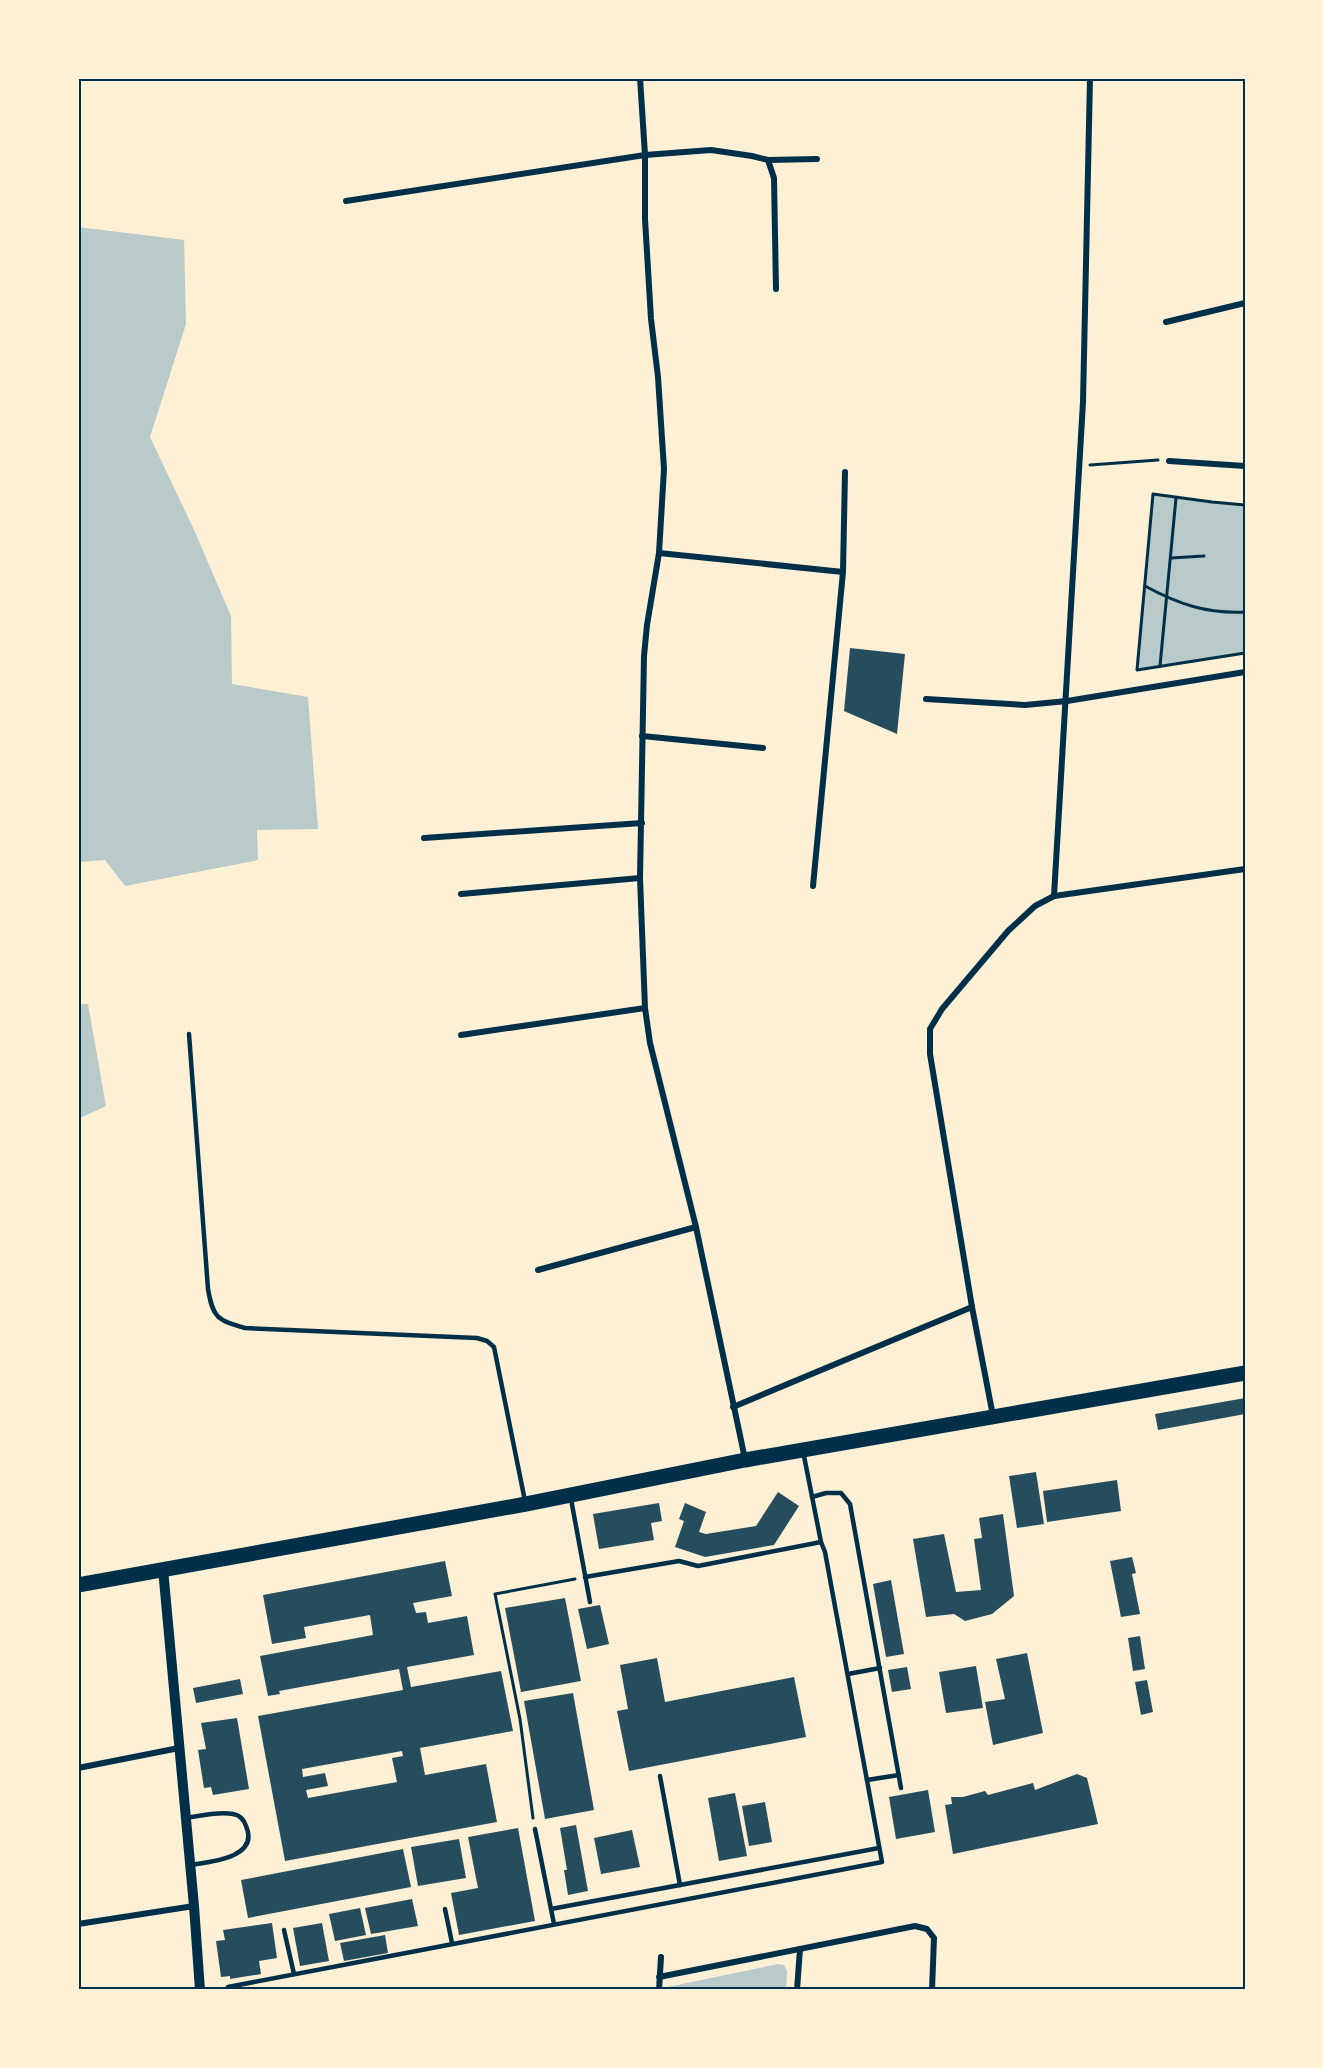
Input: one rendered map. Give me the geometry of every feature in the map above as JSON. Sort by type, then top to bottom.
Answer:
[{"type":"main road","points":[[78,1585],[526,1504],[745,1460],[1245,1373]]},
{"type":"street","points":[[640,78],[651,319],[658,377],[664,469],[659,553],[647,626],[642,736],[640,878],[645,1008],[651,1043],[696,1227],[745,1460]]},
{"type":"street","points":[[1054,896],[1083,402],[1090,78]]},
{"type":"street","points":[[346,201],[645,154],[711,150],[768,160],[817,159]]},
{"type":"street","points":[[768,160],[774,178],[776,289]]},
{"type":"street","points":[[1166,322],[1245,303]]},
{"type":"street","points":[[1169,461],[1245,466]]},
{"type":"street","points":[[813,886],[843,572],[845,472]]},
{"type":"street","points":[[659,553],[843,572]]},
{"type":"street","points":[[926,699],[1025,705],[1067,701],[1245,672]]},
{"type":"street","points":[[642,736],[763,748]]},
{"type":"street","points":[[424,838],[642,823]]},
{"type":"street","points":[[993,1417],[972,1307],[930,1054],[930,1029],[942,1009],[1008,931],[1035,906],[1054,896],[1245,869]]},
{"type":"street","points":[[461,894],[640,878]]},
{"type":"street","points":[[461,1035],[645,1008]]},
{"type":"street","points":[[538,1270],[696,1227]]},
{"type":"street","points":[[733,1407],[972,1307]]},
{"type":"street","points":[[163,1569],[200,1990]]},
{"type":"street","points":[[78,1768],[179,1748]]},
{"type":"street","points":[[78,1924],[194,1906]]},
{"type":"street","points":[[659,1977],[915,1926],[931,1933],[935,1944],[932,1990]]},
{"type":"street","points":[[797,1990],[800,1949]]},
{"type":"street","points":[[658,1990],[661,1957]]},
{"type":"lane","points":[[189,1034],[208,1289],[212,1310],[225,1322],[245,1328],[477,1338],[487,1341],[494,1347],[526,1504]]},
{"type":"lane","points":[[228,1987],[882,1862],[825,1552],[821,1542],[803,1450]]},
{"type":"lane","points":[[812,1497],[826,1493],[841,1493],[850,1504],[901,1788]]},
{"type":"lane","points":[[570,1495],[590,1602]]},
{"type":"lane","points":[[585,1577],[673,1562],[698,1566],[821,1542]]},
{"type":"lane","points":[[848,1674],[880,1668]]},
{"type":"lane","points":[[867,1780],[899,1775]]},
{"type":"lane","points":[[660,1776],[680,1885]]},
{"type":"lane","points":[[186,1818],[218,1814],[237,1815],[242,1819],[248,1833],[245,1847],[235,1855],[222,1860],[190,1865]]},
{"type":"lane","points":[[535,1829],[554,1924]]},
{"type":"lane","points":[[551,1909],[879,1848]]},
{"type":"lane","points":[[445,1909],[452,1943]]},
{"type":"lane","points":[[284,1930],[294,1974]]},
{"type":"path","points":[[1079,466],[1169,461]]},
{"type":"path","points":[[1245,504],[1153,494],[1137,670],[1245,653]]},
{"type":"path","points":[[1160,666],[1176,498]]},
{"type":"path","points":[[1171,558],[1204,556]]},
{"type":"path","points":[[1145,586],[1196,607],[1222,612],[1245,612]]},
{"type":"path","points":[[535,1829],[520,1719],[495,1594],[585,1577]]},
{"type":"shaded area","points":[[78,227],[184,240],[186,324],[150,437],[195,532],[231,616],[232,684],[308,697],[318,829],[257,830],[258,860],[125,886],[105,860],[78,862]]},
{"type":"shaded area","points":[[1153,494],[1245,505],[1245,653],[1137,670]]},
{"type":"shaded area","points":[[78,1004],[88,1004],[106,1106],[78,1119]]},
{"type":"shaded area","points":[[778,1964],[784,1965],[787,1971],[786,1990],[662,1990],[663,1988]]},
{"type":"building","points":[[850,648],[905,654],[897,734],[844,711]]},
{"type":"building","points":[[1245,1398],[1245,1414],[1158,1430],[1155,1414]]},
{"type":"building","points":[[1036,1472],[1044,1524],[1017,1528],[1009,1476]]},
{"type":"building","points":[[1117,1480],[1121,1511],[1047,1522],[1043,1491]]},
{"type":"building","points":[[778,1492],[799,1506],[774,1545],[705,1557],[675,1547],[684,1521],[679,1519],[685,1503],[706,1512],[699,1532],[706,1534],[756,1526]]},
{"type":"building","points":[[659,1503],[662,1521],[651,1523],[654,1540],[599,1549],[593,1514]]},
{"type":"building","points":[[1003,1514],[1014,1596],[992,1614],[965,1621],[954,1614],[926,1617],[913,1539],[944,1534],[956,1592],[981,1590],[974,1539],[982,1538],[979,1518]]},
{"type":"building","points":[[1132,1557],[1136,1573],[1132,1574],[1140,1614],[1121,1617],[1110,1561]]},
{"type":"building","points":[[445,1561],[452,1596],[413,1603],[416,1613],[426,1612],[428,1623],[467,1616],[474,1655],[407,1667],[411,1687],[501,1671],[513,1731],[420,1748],[425,1775],[486,1764],[497,1822],[285,1861],[258,1716],[403,1690],[399,1669],[279,1691],[280,1694],[268,1696],[260,1656],[373,1635],[370,1615],[304,1627],[306,1638],[272,1644],[263,1595]],"holes":[[[402,1751],[403,1756],[392,1758],[397,1782],[308,1798],[306,1790],[328,1786],[325,1773],[303,1777],[302,1769]]]},
{"type":"building","points":[[891,1580],[904,1654],[886,1657],[873,1584]]},
{"type":"building","points":[[565,1598],[581,1681],[521,1692],[505,1608]]},
{"type":"building","points":[[600,1605],[609,1644],[587,1649],[578,1609]]},
{"type":"building","points":[[1140,1636],[1145,1669],[1133,1671],[1128,1638]]},
{"type":"building","points":[[1027,1653],[1043,1733],[993,1745],[985,1702],[1005,1699],[996,1659]]},
{"type":"building","points":[[657,1658],[665,1702],[794,1677],[806,1737],[629,1771],[617,1711],[628,1709],[620,1665]]},
{"type":"building","points":[[976,1666],[983,1708],[946,1713],[939,1672]]},
{"type":"building","points":[[907,1667],[911,1689],[892,1692],[888,1670]]},
{"type":"building","points":[[240,1679],[243,1694],[196,1703],[193,1688]]},
{"type":"building","points":[[1147,1680],[1153,1712],[1141,1715],[1135,1682]]},
{"type":"building","points":[[573,1693],[594,1810],[545,1819],[524,1701]]},
{"type":"building","points":[[237,1718],[249,1789],[213,1795],[211,1787],[204,1788],[198,1750],[206,1749],[201,1723]]},
{"type":"building","points":[[1077,1774],[1087,1778],[1098,1824],[953,1854],[945,1805],[952,1804],[951,1797],[963,1797],[985,1791],[988,1795],[1033,1783],[1035,1790]]},
{"type":"building","points":[[928,1790],[935,1832],[896,1839],[889,1797]]},
{"type":"building","points":[[735,1793],[747,1856],[719,1861],[708,1798]]},
{"type":"building","points":[[765,1802],[772,1842],[749,1846],[742,1806]]},
{"type":"building","points":[[576,1825],[588,1891],[568,1895],[564,1870],[567,1870],[560,1828]]},
{"type":"building","points":[[518,1828],[535,1921],[459,1935],[451,1893],[478,1888],[468,1837]]},
{"type":"building","points":[[632,1830],[640,1867],[601,1874],[594,1838]]},
{"type":"building","points":[[459,1839],[466,1878],[418,1886],[411,1847]]},
{"type":"building","points":[[403,1849],[411,1887],[248,1918],[241,1880]]},
{"type":"building","points":[[412,1899],[418,1926],[371,1934],[365,1908]]},
{"type":"building","points":[[360,1908],[366,1935],[335,1941],[329,1914]]},
{"type":"building","points":[[272,1923],[277,1958],[259,1961],[261,1974],[230,1979],[230,1976],[221,1977],[216,1941],[225,1940],[223,1930]]},
{"type":"building","points":[[322,1923],[329,1961],[300,1966],[293,1928]]},
{"type":"building","points":[[385,1935],[388,1953],[344,1961],[340,1943]]}]
